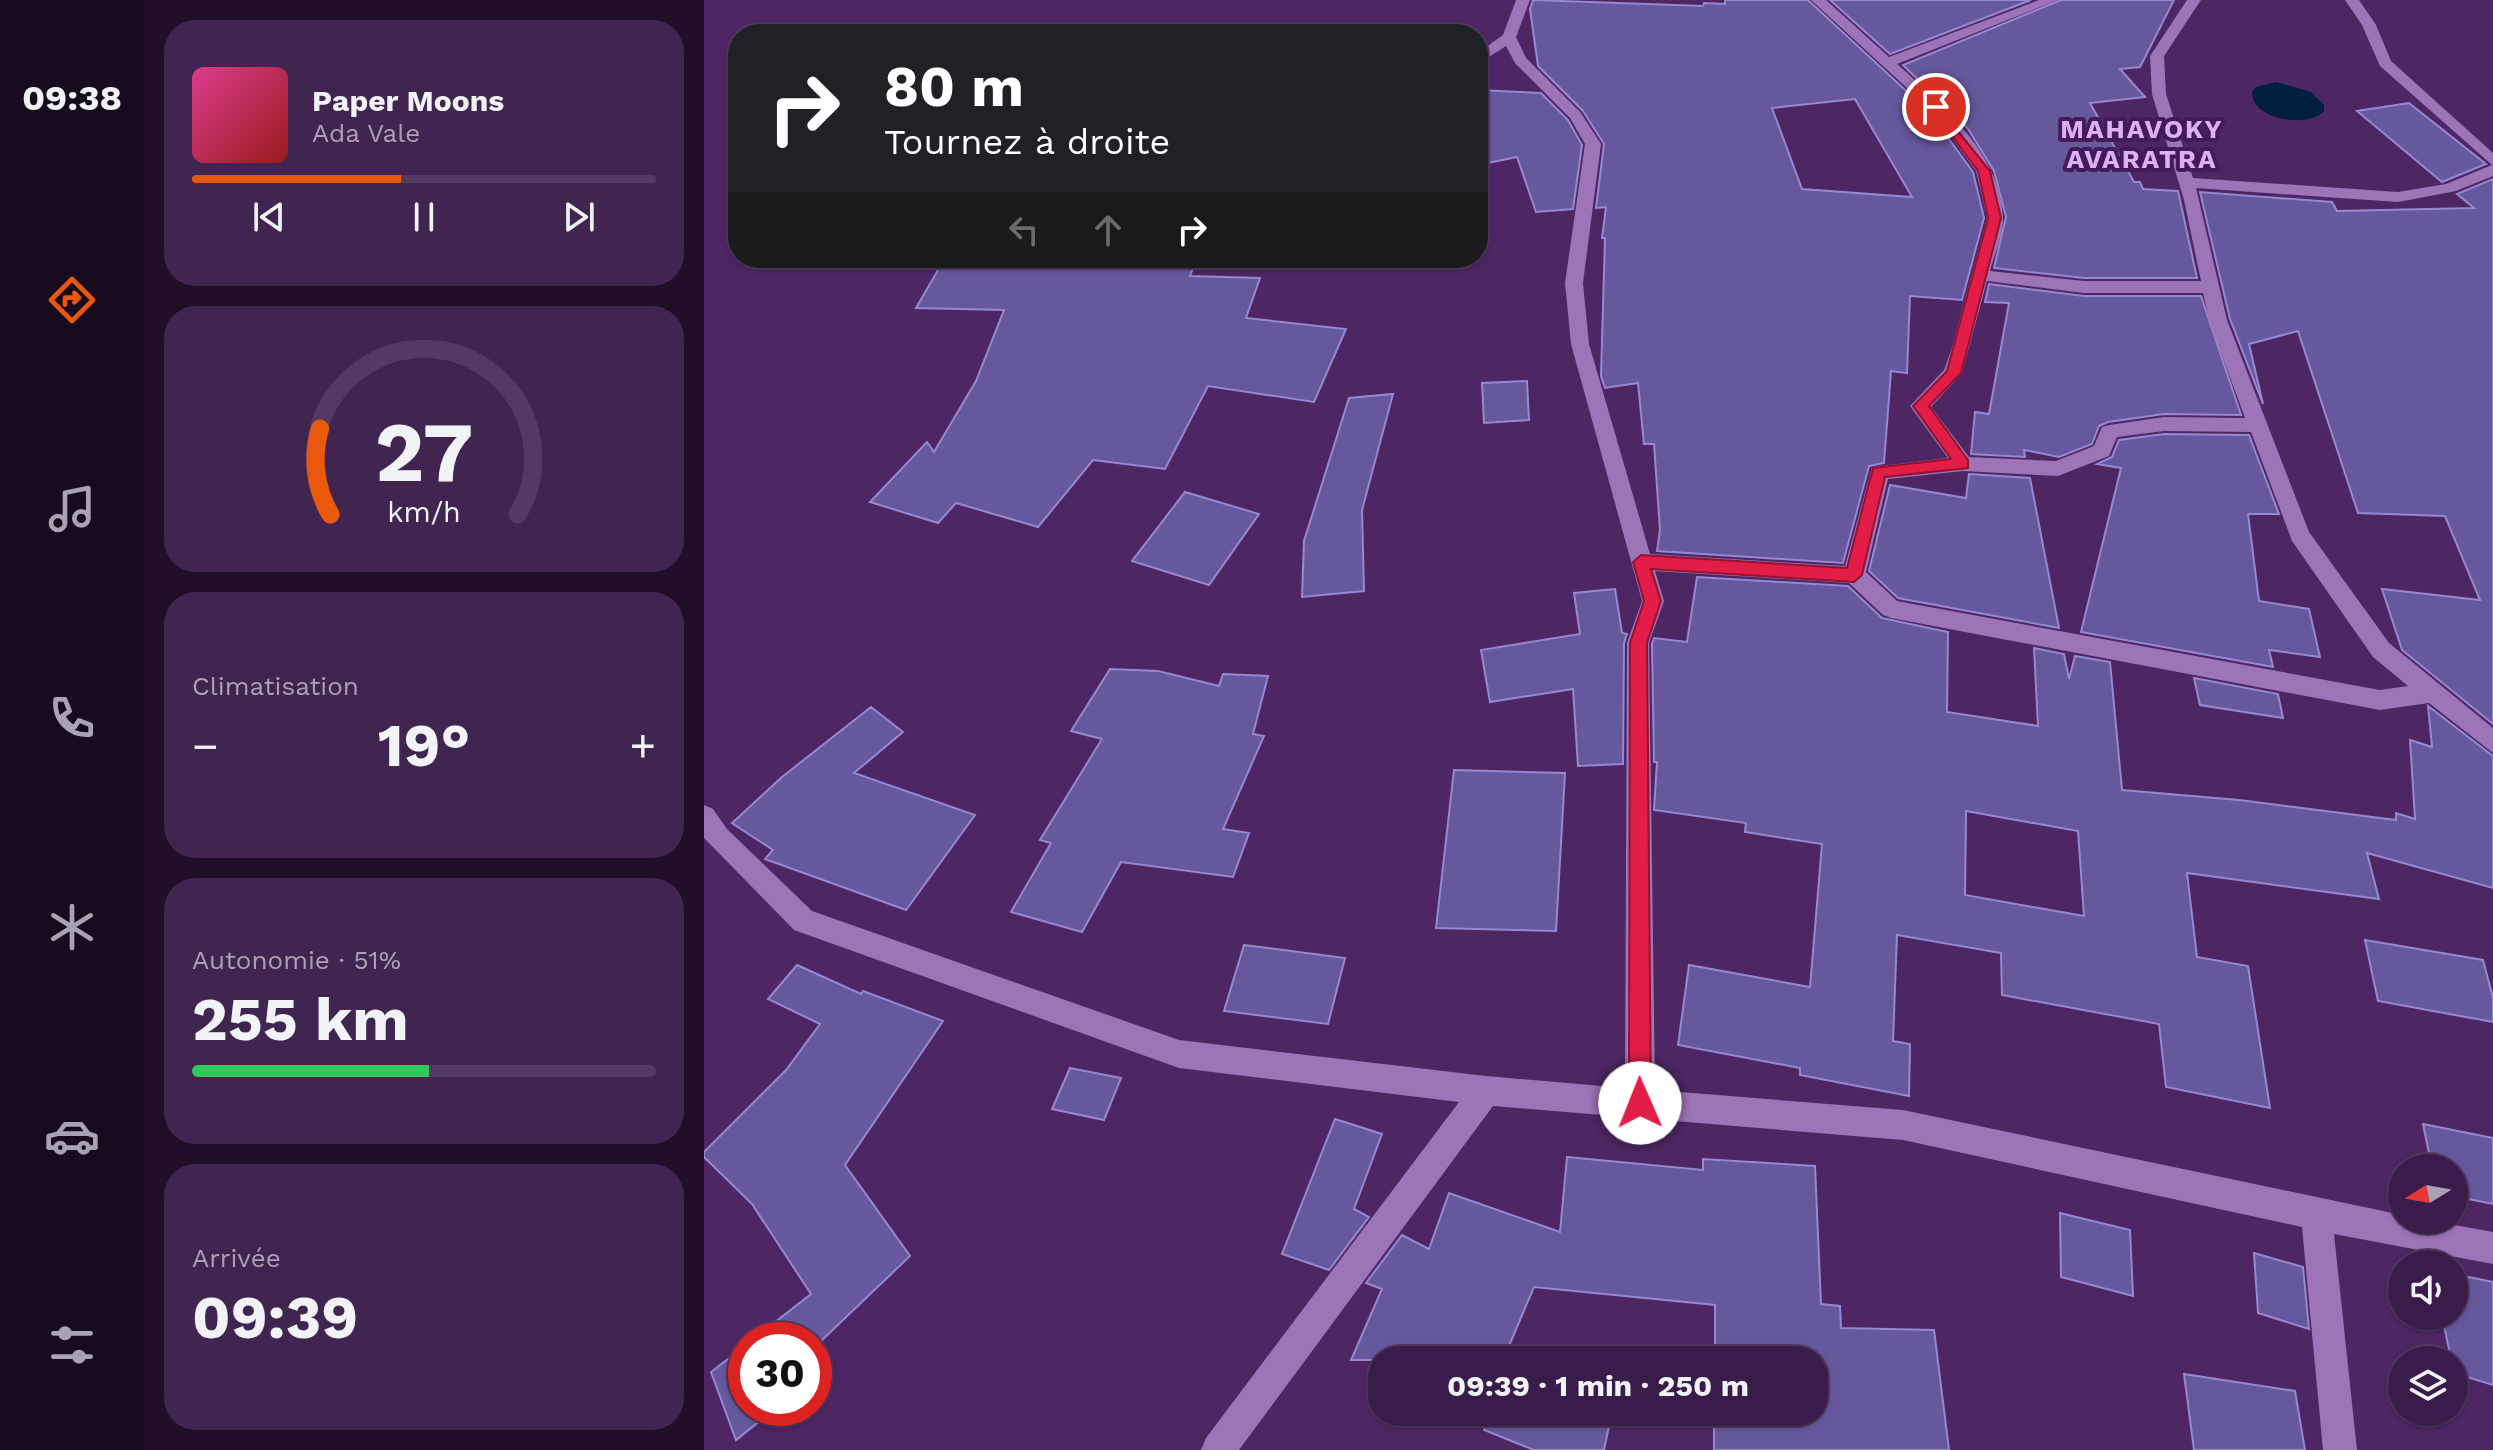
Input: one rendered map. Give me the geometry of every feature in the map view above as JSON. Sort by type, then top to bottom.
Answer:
[{"type":"street","points":[[1488,53],[1509,37],[1523,0]]},
{"type":"street","points":[[1818,0],[1936,107],[1984,171],[1995,218],[1953,373],[1920,406],[1963,464]]},
{"type":"street","points":[[1888,62],[2051,0]]},
{"type":"street","points":[[2194,0],[2157,56],[2159,94],[2187,182],[2218,320],[2300,535],[2381,650],[2493,742]]},
{"type":"street","points":[[2352,0],[2369,25],[2385,63],[2493,161]]},
{"type":"street","points":[[1509,37],[1520,60],[1576,116],[1593,144],[1574,283],[1580,344],[1653,601],[1638,643],[1640,1103]]},
{"type":"street","points":[[2187,182],[2398,197],[2450,188],[2493,170]]},
{"type":"street","points":[[1979,275],[2084,287],[2211,287]]},
{"type":"street","points":[[1854,575],[1879,472],[1963,464],[2058,469],[2102,451],[2109,432],[2213,423],[2258,425]]},
{"type":"street","points":[[1641,562],[1854,575],[1891,609],[2380,700],[2430,693]]},
{"type":"street","points":[[704,817],[718,837],[803,921],[1179,1054],[1486,1091],[1903,1125],[2316,1215],[2493,1248]]},
{"type":"street","points":[[1218,1450],[1486,1091]]},
{"type":"street","points":[[2316,1215],[2340,1450]]},
{"type":"water","points":[[2276,82],[2311,92],[2324,105],[2324,111],[2306,120],[2270,115],[2254,102],[2252,92],[2256,87]]},
{"type":"building","points":[[1533,0],[1703,6],[1704,3],[1725,4],[1725,0],[1808,0],[1929,112],[1973,172],[1984,218],[1962,300],[1910,296],[1907,373],[1891,371],[1884,463],[1869,466],[1843,563],[1657,551],[1660,530],[1654,444],[1644,444],[1638,383],[1605,388],[1601,376],[1605,238],[1602,238],[1606,207],[1596,208],[1604,144],[1583,111],[1538,66],[1530,9]],"holes":[[[1855,99],[1912,197],[1802,189],[1772,108]]]},
{"type":"building","points":[[1830,0],[2031,0],[1890,54]]},
{"type":"building","points":[[2061,0],[2174,0],[2140,67],[2120,69],[2145,97],[2090,103],[2134,182],[2140,182],[2143,189],[2178,191],[2197,278],[2084,278],[1994,268],[2006,217],[1994,171],[1968,129],[1903,65]]},
{"type":"building","points":[[1488,90],[1541,93],[1568,120],[1582,145],[1573,209],[1536,212],[1517,157],[1488,163]]},
{"type":"building","points":[[2409,103],[2486,164],[2442,182],[2357,111]]},
{"type":"building","points":[[2493,179],[2493,724],[2402,650],[2382,589],[2480,600],[2445,516],[2358,513],[2298,331],[2249,344],[2263,404],[2230,319],[2200,192],[2332,202],[2337,211],[2474,208],[2457,194]]},
{"type":"building","points":[[939,268],[1193,268],[1190,276],[1260,278],[1246,318],[1346,329],[1314,402],[1208,386],[1165,469],[1093,460],[1038,527],[956,503],[938,523],[870,502],[927,442],[934,452],[976,381],[1004,310],[916,308]]},
{"type":"building","points":[[1989,284],[2084,296],[2201,296],[2241,415],[2164,414],[2108,422],[2099,426],[2092,444],[2059,457],[2024,450],[2025,457],[1971,454],[1975,412],[1989,414],[2009,303],[1985,302]]},
{"type":"building","points":[[1527,381],[1529,420],[1484,423],[1482,383]]},
{"type":"building","points":[[1393,394],[1362,510],[1364,591],[1302,597],[1304,541],[1349,398]]},
{"type":"building","points":[[2164,434],[2249,435],[2279,514],[2248,514],[2259,601],[2309,609],[2320,657],[2269,650],[2273,667],[2081,632],[2121,468],[2097,464],[2112,457],[2119,440]]},
{"type":"building","points":[[1969,474],[2030,478],[2059,628],[1898,598],[1869,571],[1890,485],[1966,498]]},
{"type":"building","points":[[1185,492],[1259,514],[1209,585],[1132,561]]},
{"type":"building","points":[[1697,577],[1848,586],[1882,618],[1948,632],[1947,712],[2038,726],[2034,648],[2064,654],[2069,679],[2075,656],[2110,662],[2122,790],[2239,800],[2396,820],[2396,813],[2415,819],[2410,740],[2432,747],[2428,706],[2493,756],[2493,888],[2367,853],[2379,899],[2187,873],[2197,957],[2248,966],[2270,1108],[2166,1087],[2159,1024],[2002,995],[2001,953],[1897,935],[1893,1041],[1910,1044],[1909,1096],[1800,1075],[1800,1068],[1678,1045],[1689,965],[1810,987],[1822,844],[1745,832],[1746,823],[1654,810],[1657,762],[1654,762],[1652,644],[1654,638],[1687,642]],"holes":[[[1966,811],[2078,831],[2084,916],[1965,895]]]},
{"type":"building","points":[[1615,589],[1622,633],[1627,634],[1624,643],[1623,764],[1578,766],[1573,689],[1490,702],[1481,650],[1580,634],[1574,593]]},
{"type":"building","points":[[1110,669],[1158,671],[1219,686],[1223,674],[1268,676],[1253,734],[1264,736],[1223,829],[1249,833],[1233,877],[1121,862],[1082,932],[1011,912],[1051,843],[1040,840],[1102,739],[1071,731]]},
{"type":"building","points":[[2194,678],[2278,694],[2283,718],[2200,705]]},
{"type":"building","points":[[871,707],[903,732],[854,773],[975,815],[906,910],[765,859],[773,850],[732,823],[782,777]]},
{"type":"building","points":[[1454,770],[1565,773],[1556,931],[1436,928]]},
{"type":"building","points":[[2365,940],[2483,960],[2493,998],[2493,1022],[2378,1001]]},
{"type":"building","points":[[1244,945],[1345,958],[1328,1024],[1224,1011]]},
{"type":"building","points":[[797,965],[861,994],[863,991],[943,1021],[845,1165],[910,1256],[832,1331],[832,1322],[775,1322],[811,1294],[752,1204],[704,1157],[704,1152],[786,1070],[820,1024],[768,999]]},
{"type":"building","points":[[1070,1068],[1121,1078],[1104,1120],[1052,1109]]},
{"type":"building","points":[[1335,1119],[1382,1134],[1354,1209],[1369,1217],[1329,1270],[1282,1254]]},
{"type":"building","points":[[2423,1124],[2493,1138],[2493,1204],[2468,1199],[2468,1154],[2429,1154]]},
{"type":"building","points":[[1567,1157],[1703,1170],[1703,1159],[1815,1166],[1821,1304],[1840,1306],[1841,1328],[1934,1330],[1949,1450],[1714,1450],[1714,1426],[1828,1426],[1828,1346],[1715,1346],[1715,1305],[1534,1287],[1509,1346],[1368,1346],[1368,1360],[1351,1360],[1382,1289],[1366,1283],[1402,1235],[1429,1249],[1449,1193],[1560,1232]]},
{"type":"building","points":[[2060,1213],[2130,1230],[2133,1296],[2061,1277]]},
{"type":"building","points":[[2254,1253],[2303,1267],[2309,1329],[2258,1313]]},
{"type":"building","points":[[2468,1277],[2493,1282],[2493,1385],[2468,1377],[2468,1346],[2448,1346],[2445,1330],[2468,1330]]},
{"type":"building","points":[[728,1359],[728,1418],[711,1372]]},
{"type":"building","points":[[2184,1374],[2295,1391],[2305,1450],[2194,1450]]},
{"type":"building","points":[[731,1426],[754,1426],[736,1440]]},
{"type":"building","points":[[1485,1426],[1609,1426],[1604,1450],[1534,1450],[1484,1430]]},
{"type":"district","name":"MAHAVOKY AVARATRA","points":[[2142,144]]},
{"type":"route","points":[[1640,1103],[1638,643],[1653,601],[1641,562],[1854,575],[1879,472],[1963,464],[1920,406],[1953,373],[1995,218],[1984,171],[1936,107]]}]
